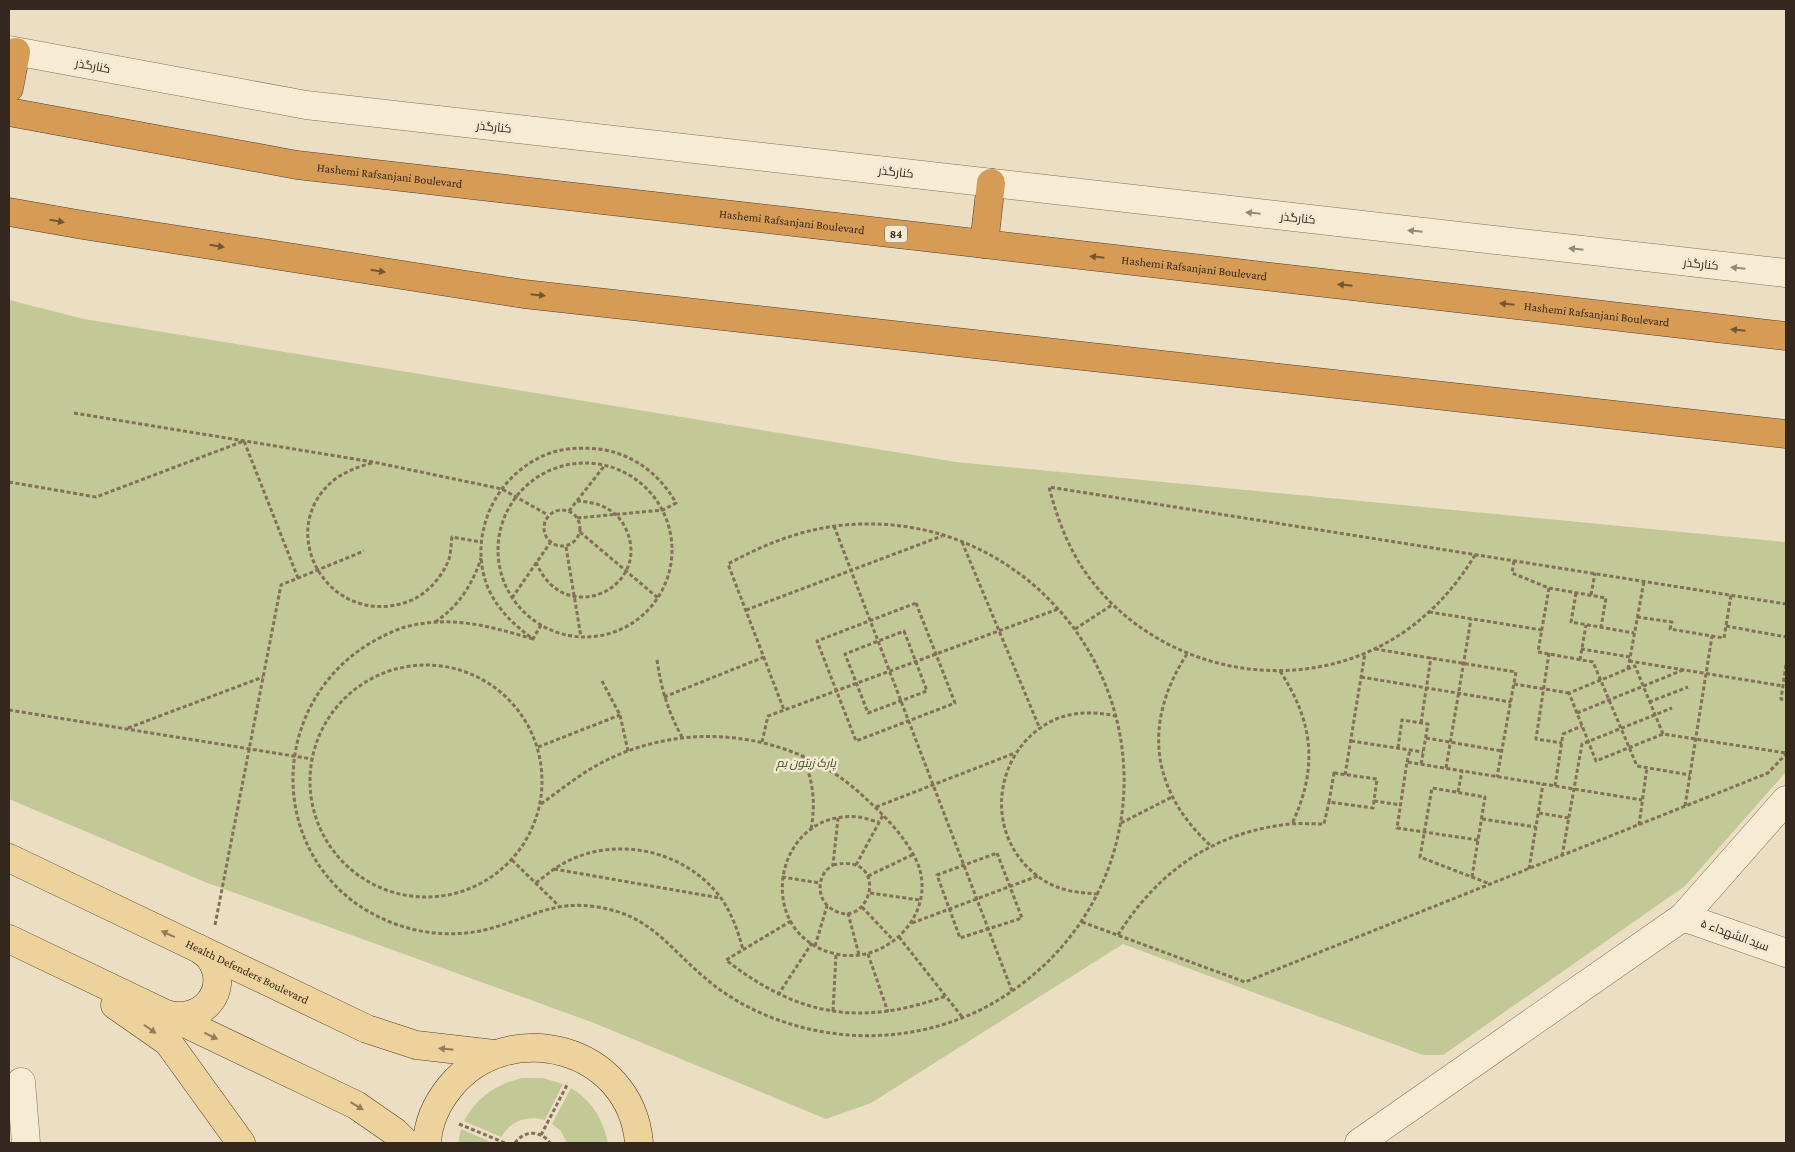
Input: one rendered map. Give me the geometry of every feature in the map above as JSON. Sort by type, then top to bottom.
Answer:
[{"type":"highway","points":[[9,88],[12,51]]},
{"type":"highway","name":"Hashemi Rafsanjani Boulevard","points":[[9,112],[297,165],[1786,336]]},
{"type":"highway","points":[[984,244],[991,183]]},
{"type":"highway","points":[[9,212],[83,226],[524,294],[1786,434]]},
{"type":"main road","name":"Health Defenders Boulevard","points":[[9,858],[367,1029],[416,1045],[494,1054]]},
{"type":"main road","points":[[9,940],[356,1105],[395,1132],[406,1143]]},
{"type":"main road","points":[[162,1013],[177,1017],[191,1016],[204,1009],[213,998],[217,984],[216,970],[204,950]]},
{"type":"main road","points":[[53,960],[168,1042],[241,1143]]},
{"type":"main road","points":[[427,1143],[434,1113],[446,1092],[472,1066],[494,1054],[519,1048],[544,1048],[581,1058],[603,1073],[620,1092],[633,1116],[639,1143]]},
{"type":"street","name":"کنارگذر","points":[[12,51],[306,105],[1786,273]]},
{"type":"street","points":[[1366,1139],[1683,917],[1786,800]]},
{"type":"street","name":"سید الشهداء ۵","points":[[1683,917],[1786,954]]},
{"type":"street","points":[[21,1082],[26,1143]]},
{"type":"street","points":[[1366,1139],[1399,1143]]},
{"type":"path","points":[[74,412],[373,462],[502,489],[548,515]]},
{"type":"path","points":[[9,482],[96,497],[244,441]]},
{"type":"path","points":[[244,441],[298,578]]},
{"type":"path","points":[[533,639],[514,625],[499,607],[488,588],[482,565],[481,542],[486,520],[495,498],[509,480],[526,465],[546,454],[569,449],[592,448],[615,452],[636,461],[655,475],[670,492],[676,503],[663,510],[577,518]]},
{"type":"path","points":[[373,462],[349,470],[333,481],[321,495],[312,512],[308,530],[309,549],[318,570],[326,582],[340,595],[357,604],[375,607],[394,606],[412,600],[427,590],[440,576],[449,559],[452,537],[481,542]]},
{"type":"path","points":[[580,463],[606,465],[633,477],[655,497],[663,510],[669,524],[672,540],[673,555],[670,570],[658,598],[646,612],[632,623],[608,634],[581,637],[560,634],[540,625],[525,613],[512,598],[498,565],[497,547],[500,529],[506,512],[516,497],[527,484],[540,474],[556,468],[580,463]]},
{"type":"path","points":[[569,511],[606,465]]},
{"type":"path","points":[[1476,554],[1462,575],[1429,612],[1404,632],[1375,649],[1337,663],[1309,669],[1280,672],[1233,668],[1187,654],[1154,637],[1112,605],[1078,562],[1056,513],[1049,486],[1476,554],[1514,561],[1786,604]]},
{"type":"path","points":[[536,562],[542,575],[550,585],[562,593],[574,597],[599,595],[619,581],[626,571],[631,547],[629,536],[616,514],[591,502],[577,501]]},
{"type":"path","points":[[562,510],[569,511],[577,518],[580,524],[580,532],[578,538],[572,544],[558,546],[545,537],[543,530],[544,522],[548,515],[562,510]]},
{"type":"path","points":[[533,639],[486,626],[459,621],[434,622],[404,628],[382,636],[343,662],[314,699],[303,721],[294,756],[293,790],[297,814],[304,837],[315,858],[329,878],[346,895],[366,910],[387,922],[413,930],[450,934],[468,933],[495,928],[540,910],[559,906],[582,905],[604,908],[622,913],[656,931],[708,982],[738,1001],[769,1017],[800,1027],[864,1036],[897,1034],[929,1028],[962,1018],[990,1006],[1042,968],[1065,944],[1082,922],[1098,894],[1112,861],[1121,823],[1124,799],[1121,735],[1102,675],[1088,647],[1075,628],[1048,597],[1024,577],[997,559],[962,542],[898,525],[863,524],[834,526],[793,534],[760,547],[728,564],[784,710]]},
{"type":"path","points":[[834,526],[1012,991]]},
{"type":"path","points":[[580,532],[658,598]]},
{"type":"path","points":[[746,610],[943,536]]},
{"type":"path","points":[[512,598],[550,542]]},
{"type":"path","points":[[962,542],[1040,729]]},
{"type":"path","points":[[566,546],[581,637]]},
{"type":"path","points":[[204,950],[249,749],[281,585],[364,551]]},
{"type":"path","points":[[434,622],[442,617],[465,594],[477,572],[482,555]]},
{"type":"path","points":[[1514,561],[1512,573],[1549,588],[1606,598],[1601,627]]},
{"type":"path","points":[[1591,596],[1595,573]]},
{"type":"path","points":[[1628,669],[1644,581]]},
{"type":"path","points":[[1549,588],[1538,652],[1593,662],[1637,766],[1690,775]]},
{"type":"path","points":[[1576,592],[1571,622],[1634,633]]},
{"type":"path","points":[[1637,617],[1672,622],[1670,629],[1724,638],[1731,595]]},
{"type":"path","points":[[916,603],[936,654],[955,703],[856,741],[817,641],[916,603]]},
{"type":"path","points":[[1075,628],[1112,605]]},
{"type":"path","points":[[762,742],[768,716],[1058,609]]},
{"type":"path","points":[[1429,612],[1542,630]]},
{"type":"path","points":[[1446,768],[1471,618]]},
{"type":"path","points":[[533,639],[540,625]]},
{"type":"path","points":[[1580,660],[1586,625]]},
{"type":"path","points":[[1726,626],[1786,637]]},
{"type":"path","points":[[904,631],[915,662],[927,691],[868,713],[845,654],[904,631]]},
{"type":"path","points":[[1685,806],[1712,636]]},
{"type":"path","points":[[1582,648],[1684,670],[1783,686]]},
{"type":"path","points":[[1375,649],[1516,672],[1497,777]]},
{"type":"path","points":[[1345,775],[1365,653]]},
{"type":"path","points":[[1187,654],[1175,672],[1161,713],[1159,734],[1160,756],[1164,778],[1172,797],[1183,816],[1196,832],[1212,846]]},
{"type":"path","points":[[1549,654],[1536,739],[1562,743]]},
{"type":"path","points":[[664,696],[764,657]]},
{"type":"path","points":[[1421,723],[1431,657]]},
{"type":"path","points":[[657,660],[664,696],[682,738]]},
{"type":"path","points":[[424,665],[456,668],[478,677],[498,689],[515,706],[529,725],[538,747],[543,785],[541,804],[535,824],[525,843],[512,860],[495,875],[475,886],[453,894],[430,897],[407,895],[384,889],[364,879],[330,847],[319,827],[312,805],[310,782],[312,759],[319,736],[330,715],[345,698],[364,682],[385,672],[408,666],[424,665]]},
{"type":"path","points":[[1786,665],[1781,699],[1786,700]]},
{"type":"path","points":[[1514,684],[1569,693],[1635,666],[1662,734]]},
{"type":"path","points":[[1577,714],[1684,670]]},
{"type":"path","points":[[1280,672],[1292,689],[1300,707],[1309,746],[1306,786],[1292,824]]},
{"type":"path","points":[[127,729],[263,677]]},
{"type":"path","points":[[1361,677],[1511,702]]},
{"type":"path","points":[[602,681],[620,715],[628,751]]},
{"type":"path","points":[[1649,702],[1688,687]]},
{"type":"path","points":[[1569,693],[1596,761],[1662,734],[1786,754]]},
{"type":"path","points":[[1562,856],[1582,744],[1672,708]]},
{"type":"path","points":[[9,710],[312,759]]},
{"type":"path","points":[[1098,894],[1077,893],[1056,887],[1025,865],[1014,851],[1007,836],[1002,819],[1001,802],[1003,784],[1008,768],[1016,753],[1040,729],[1057,719],[1076,714],[1096,712],[1116,716]]},
{"type":"path","points":[[538,747],[620,715]]},
{"type":"path","points":[[1398,748],[1402,720],[1428,724],[1421,764]]},
{"type":"path","points":[[1555,786],[1563,734],[1582,726]]},
{"type":"path","points":[[541,804],[586,771],[628,751],[657,742],[713,736],[762,742],[802,755],[828,769],[853,786],[876,807],[914,854],[919,869],[921,884],[920,900],[911,923],[899,937],[882,949],[868,954],[836,954],[814,944],[800,933],[791,921],[783,900],[782,878],[786,863],[800,839],[824,822],[838,818],[859,817],[879,822]]},
{"type":"path","points":[[1426,738],[1502,751]]},
{"type":"path","points":[[1351,741],[1423,752]]},
{"type":"path","points":[[1410,750],[1397,828],[1478,840]]},
{"type":"path","points":[[876,807],[1016,753]]},
{"type":"path","points":[[1082,922],[1245,982],[1768,773],[1786,754]]},
{"type":"path","points":[[802,755],[814,792],[811,830]]},
{"type":"path","points":[[1407,762],[1642,800]]},
{"type":"path","points":[[1639,825],[1647,767]]},
{"type":"path","points":[[1458,792],[1462,771]]},
{"type":"path","points":[[1118,935],[1148,893],[1189,859],[1212,846],[1264,828],[1292,824],[1324,824],[1334,773],[1377,779],[1373,808],[1329,802]]},
{"type":"path","points":[[1529,869],[1543,784]]},
{"type":"path","points":[[1472,877],[1485,796],[1432,788],[1420,857],[1490,884]]},
{"type":"path","points":[[1121,823],[1172,797]]},
{"type":"path","points":[[1374,801],[1401,805]]},
{"type":"path","points":[[1538,813],[1569,818]]},
{"type":"path","points":[[856,865],[883,815]]},
{"type":"path","points":[[834,865],[838,818]]},
{"type":"path","points":[[1482,819],[1536,827]]},
{"type":"path","points":[[536,883],[552,869],[590,852],[611,849],[632,849],[652,852],[672,859],[707,882],[721,898],[735,922],[743,950]]},
{"type":"path","points":[[997,853],[1010,887],[1022,918],[960,938],[937,875],[997,853]]},
{"type":"path","points":[[868,876],[914,854]]},
{"type":"path","points":[[512,860],[559,906]]},
{"type":"path","points":[[845,862],[856,865],[868,876],[870,893],[862,907],[848,913],[836,912],[827,906],[821,896],[820,883],[824,872],[834,865],[845,862]]},
{"type":"path","points":[[552,869],[721,898]]},
{"type":"path","points":[[911,923],[1038,876]]},
{"type":"path","points":[[782,878],[820,883]]},
{"type":"path","points":[[870,893],[920,900]]},
{"type":"path","points":[[778,995],[814,944],[827,906]]},
{"type":"path","points":[[862,907],[894,941]]},
{"type":"path","points":[[848,913],[859,955]]},
{"type":"path","points":[[791,921],[726,960],[750,979],[778,995],[833,1011],[870,1014],[888,1012],[918,1006],[946,996]]},
{"type":"path","points":[[899,937],[962,1018]]},
{"type":"path","points":[[833,1011],[836,954]]},
{"type":"path","points":[[868,954],[888,1012]]},
{"type":"path","points":[[541,1135],[581,1058]]},
{"type":"path","points":[[434,1113],[505,1143]]},
{"type":"path","points":[[515,1143],[528,1133],[541,1135],[550,1143]]},
{"type":"green space","name":"پارک زیتون بم","points":[[9,300],[84,319],[956,462],[1786,542],[1786,772],[1685,886],[1443,1055],[1423,1055],[1123,944],[871,1103],[826,1119],[594,1023],[205,882],[9,799]]},
{"type":"green space","points":[[522,1078],[543,1078],[563,1084],[545,1120],[532,1118],[514,1123],[501,1137],[464,1121],[474,1105],[488,1093],[504,1084]]},
{"type":"green space","points":[[571,1088],[596,1111],[608,1143],[567,1143],[561,1131],[552,1124]]},
{"type":"green space","points":[[461,1129],[493,1143],[458,1143]]}]
